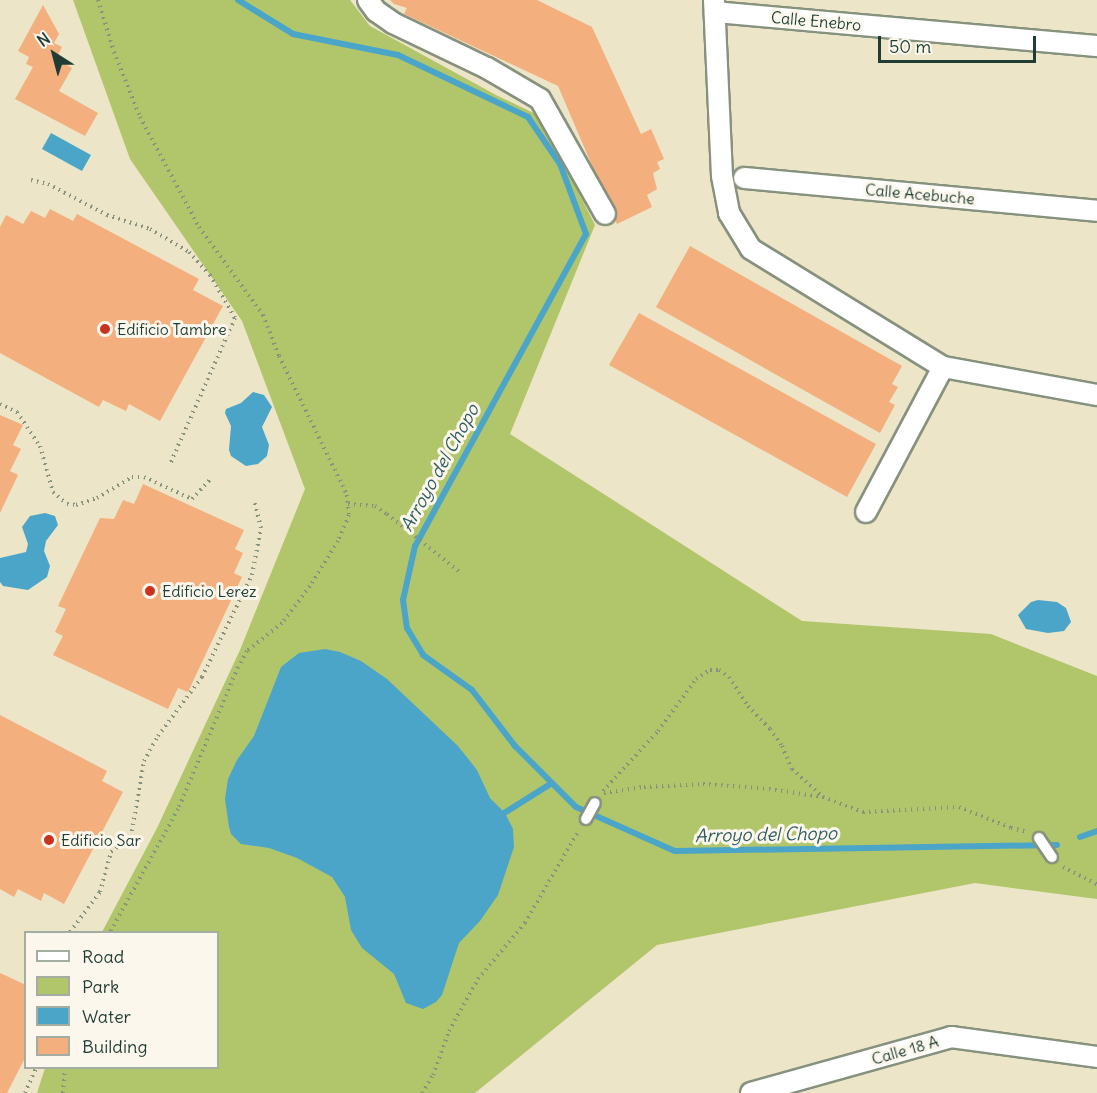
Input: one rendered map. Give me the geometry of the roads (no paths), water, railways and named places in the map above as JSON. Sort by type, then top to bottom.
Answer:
[{"type":"street","points":[[368,0],[376,11],[393,23],[487,68],[540,99],[605,214]]},
{"type":"street","points":[[714,6],[722,176],[729,213],[751,249],[943,367],[1097,395]]},
{"type":"street","name":"Calle Enebro","points":[[714,6],[1097,46]]},
{"type":"street","name":"Calle Acebuche","points":[[744,178],[1097,211]]},
{"type":"street","points":[[866,512],[943,367]]},
{"type":"street","name":"Calle 18 A","points":[[751,1093],[951,1037],[1097,1057]]},
{"type":"lane","points":[[586,819],[595,803]]},
{"type":"lane","points":[[1039,838],[1052,856]]},
{"type":"water","points":[[51,133],[91,155],[82,171],[42,149]]},
{"type":"water","points":[[253,392],[264,395],[272,407],[262,427],[269,445],[267,456],[258,464],[246,466],[231,456],[229,450],[231,426],[225,413],[226,409],[241,403]]},
{"type":"water","points":[[45,513],[55,516],[58,525],[46,541],[44,551],[50,566],[47,577],[28,590],[3,586],[0,582],[0,558],[26,552],[28,544],[22,527],[30,516]]},
{"type":"water","points":[[1038,600],[1057,602],[1066,608],[1071,622],[1064,631],[1048,633],[1026,629],[1018,615],[1031,602]]},
{"type":"water","points":[[325,649],[340,652],[361,661],[387,679],[458,746],[477,770],[490,798],[505,813],[513,829],[514,847],[498,895],[480,921],[459,943],[442,995],[436,1002],[423,1009],[406,1003],[394,974],[362,948],[351,930],[345,897],[332,877],[297,858],[269,848],[241,844],[231,834],[229,827],[225,799],[228,779],[237,760],[254,736],[281,667],[299,653]]},
{"type":"waterway","name":"Arroyo del Chopo","points":[[238,0],[293,34],[398,55],[528,117],[560,164],[586,234],[415,546],[403,600],[407,628],[423,655],[472,690],[515,746],[576,807],[675,851],[1057,845]]},
{"type":"waterway","points":[[501,815],[552,783]]},
{"type":"waterway","name":"Arroyo del Chopo","points":[[1080,837],[1097,831]]},
{"type":"place","name":"Edificio Tambre","points":[[105,329]]},
{"type":"place","name":"Edificio Lerez","points":[[150,591]]},
{"type":"place","name":"Edificio Sar","points":[[49,840]]}]
